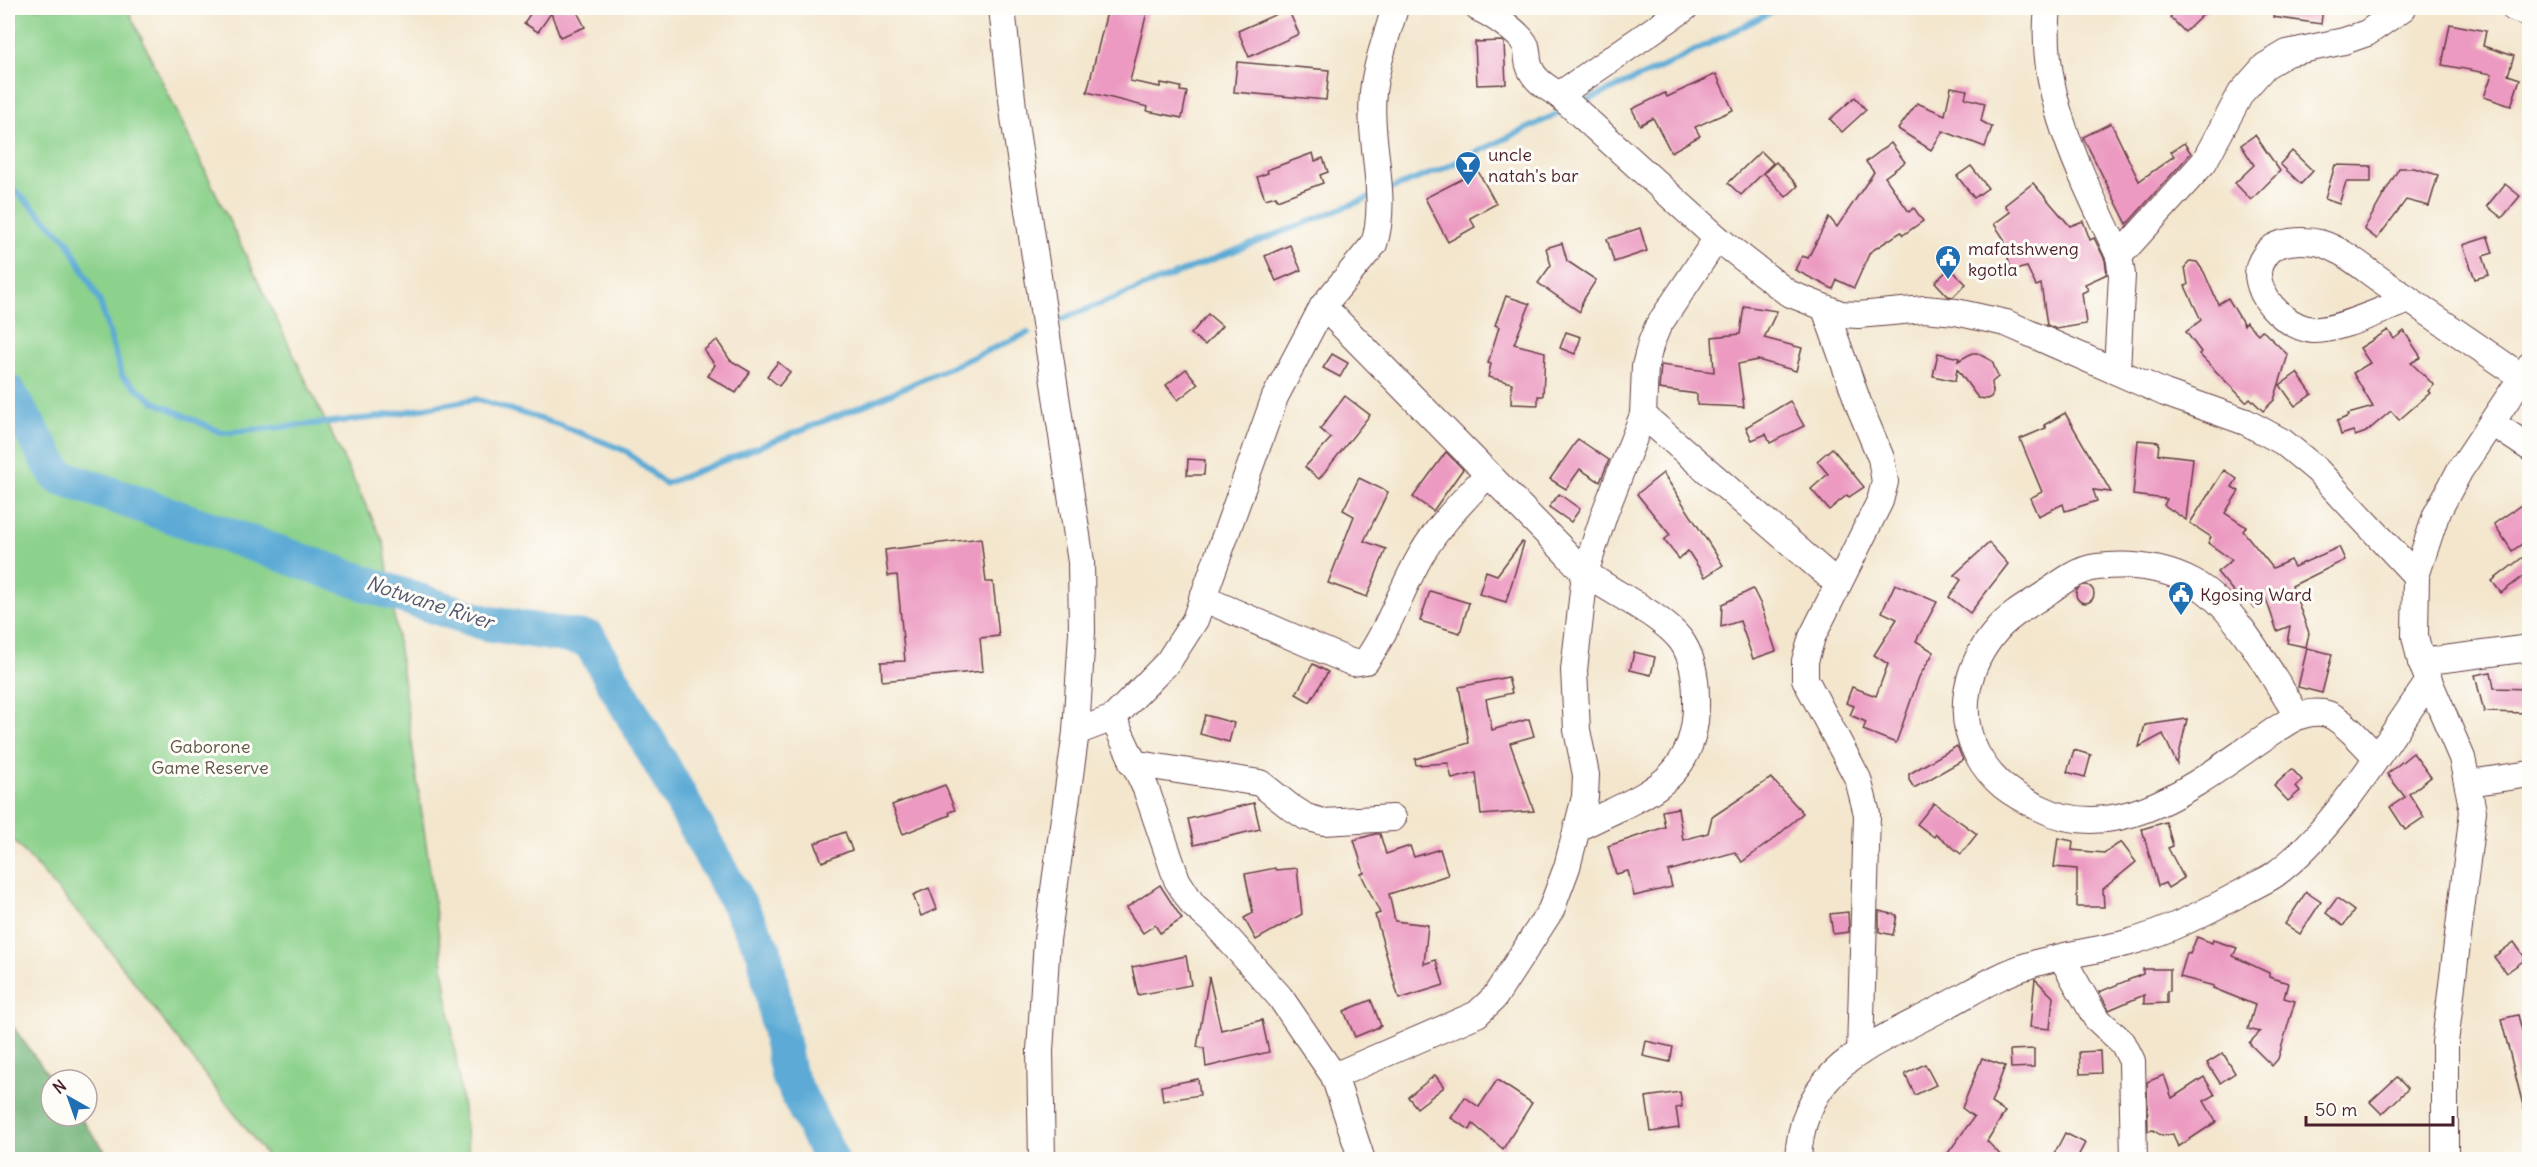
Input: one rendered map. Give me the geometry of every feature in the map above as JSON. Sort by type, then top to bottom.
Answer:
[{"type":"street","points":[[1002,8],[1016,128],[1081,562],[1082,632],[1076,732],[1047,940],[1040,1051],[1042,1160]]},
{"type":"street","points":[[1076,732],[1113,718],[1168,662],[1195,620],[1275,398],[1323,306],[1368,252],[1376,236],[1378,194],[1373,92],[1395,8]]},
{"type":"street","points":[[1478,8],[1490,14],[1520,37],[1526,46],[1529,68],[1539,82],[1559,94],[1717,238],[1788,293],[1841,314],[1858,315],[1925,309],[1966,314],[2007,323],[2165,393],[2246,422],[2283,442],[2317,470],[2416,576]]},
{"type":"street","points":[[1559,94],[1684,8]]},
{"type":"street","points":[[2048,8],[2045,36],[2054,99],[2070,148],[2119,256],[2122,275],[2117,370]]},
{"type":"street","points":[[2119,256],[2204,162],[2241,93],[2265,66],[2287,53],[2344,41],[2367,33],[2403,8]]},
{"type":"street","points":[[2514,8],[2529,14]]},
{"type":"street","points":[[1334,1076],[1477,1014],[1494,998],[1551,910],[1586,797],[1586,775],[1576,730],[1574,670],[1585,573],[1605,512],[1643,415],[1645,366],[1651,343],[1658,326],[1717,238]]},
{"type":"street","points":[[2409,300],[2331,328],[2314,330],[2286,319],[2266,299],[2258,281],[2258,267],[2266,253],[2277,245],[2295,242],[2319,243],[2334,249],[2409,300],[2526,371],[2460,470],[2436,515],[2416,576],[2415,636],[2425,671],[2462,759],[2469,783],[2473,811],[2445,1043],[2445,1160]]},
{"type":"street","points":[[1323,306],[1585,573],[1666,626],[1680,639],[1688,654],[1696,683],[1696,723],[1691,744],[1680,765],[1664,783],[1578,828]]},
{"type":"street","points":[[1825,309],[1860,408],[1881,458],[1885,482],[1880,501],[1812,637],[1805,661],[1805,679],[1858,779],[1867,814],[1860,1052]]},
{"type":"street","points":[[1643,415],[1838,584]]},
{"type":"street","points":[[2492,423],[2529,448]]},
{"type":"street","points":[[1202,598],[1353,663],[1366,661],[1377,646],[1420,555],[1448,514],[1488,474]]},
{"type":"street","points":[[2297,715],[2248,639],[2213,595],[2157,567],[2095,567],[2070,577],[1997,629],[1971,671],[1965,695],[1967,727],[1976,753],[1995,781],[2017,797],[2060,818],[2103,820],[2140,811],[2176,797],[2297,715],[2324,713],[2334,717],[2376,757]]},
{"type":"street","points":[[1798,1160],[1799,1136],[1806,1113],[1817,1092],[1852,1055],[1991,982],[2029,965],[2129,942],[2183,923],[2274,875],[2318,835],[2376,757],[2425,671],[2529,648]]},
{"type":"street","points":[[1113,718],[1132,764],[1146,789],[1177,880],[1193,905],[1215,924],[1280,997],[1334,1076],[1362,1160]]},
{"type":"street","points":[[1132,764],[1260,783],[1306,817],[1324,822],[1393,818]]},
{"type":"street","points":[[2469,783],[2529,774]]},
{"type":"street","points":[[2062,958],[2096,1018],[2123,1043],[2132,1060],[2134,1160]]},
{"type":"green space","name":"Gaborone Game Reserve","points":[[8,8],[127,8],[384,543],[470,1159],[269,1159],[98,935],[8,834]]},
{"type":"green space","points":[[8,1020],[43,1068],[39,1068],[39,1128],[88,1128],[111,1159],[8,1159]]},
{"type":"building","points":[[534,8],[575,8],[585,27],[560,37],[551,13],[538,32],[524,23]]},
{"type":"building","points":[[1108,8],[1148,8],[1130,81],[1160,87],[1161,83],[1181,87],[1180,91],[1187,92],[1182,118],[1147,111],[1148,107],[1087,92]]},
{"type":"building","points":[[2180,8],[2210,8],[2185,32],[2170,17]]},
{"type":"building","points":[[2274,8],[2323,8],[2321,24],[2273,17]]},
{"type":"building","points":[[1288,9],[1299,34],[1249,57],[1238,31]]},
{"type":"building","points":[[2450,24],[2486,31],[2483,46],[2514,56],[2508,75],[2520,79],[2511,106],[2484,97],[2492,74],[2442,65]]},
{"type":"building","points":[[1502,41],[1504,43],[1506,84],[1477,85],[1475,42]]},
{"type":"building","points":[[1237,62],[1329,70],[1326,100],[1234,92]]},
{"type":"building","points":[[1716,74],[1733,110],[1695,127],[1700,136],[1671,152],[1653,118],[1640,125],[1632,109],[1665,93],[1667,97]]},
{"type":"building","points":[[1951,87],[1967,90],[1965,98],[1985,103],[1981,121],[1992,127],[1985,147],[1943,131],[1931,150],[1898,129],[1917,103],[1945,115]]},
{"type":"building","points":[[1855,97],[1866,110],[1842,132],[1830,119]]},
{"type":"building","points":[[2111,123],[2139,181],[2174,156],[2171,152],[2184,143],[2191,153],[2127,224],[2083,137]]},
{"type":"building","points":[[2255,135],[2280,171],[2251,200],[2235,183],[2254,165],[2241,145]]},
{"type":"building","points":[[1891,143],[1905,162],[1885,177],[1909,212],[1914,208],[1923,221],[1903,235],[1901,232],[1870,252],[1854,288],[1837,280],[1833,289],[1795,270],[1802,256],[1808,258],[1829,217],[1837,227],[1874,172],[1866,162]]},
{"type":"building","points":[[1761,151],[1773,163],[1741,195],[1728,183]]},
{"type":"building","points":[[2292,151],[2313,171],[2301,184],[2280,164]]},
{"type":"building","points":[[1313,153],[1315,161],[1323,158],[1328,172],[1320,175],[1323,183],[1277,200],[1276,196],[1265,199],[1257,177],[1268,173],[1267,170]]},
{"type":"building","points":[[1776,162],[1798,186],[1786,197],[1764,173]]},
{"type":"building","points":[[2335,165],[2371,166],[2371,182],[2346,182],[2339,204],[2325,199]]},
{"type":"building","points":[[1971,166],[1988,188],[1974,198],[1957,176]]},
{"type":"building","points":[[2399,168],[2414,168],[2438,175],[2429,206],[2406,200],[2377,239],[2364,229]]},
{"type":"building","points":[[1478,171],[1496,204],[1470,218],[1475,227],[1448,242],[1425,198]]},
{"type":"building","points":[[2033,183],[2070,226],[2083,221],[2090,240],[2094,238],[2105,260],[2107,274],[2085,284],[2088,290],[2082,293],[2086,324],[2056,329],[2047,325],[2041,284],[2036,286],[2027,267],[2011,271],[2004,239],[1994,224],[2010,212],[2005,205]]},
{"type":"building","points":[[2505,184],[2520,196],[2502,218],[2487,206]]},
{"type":"building","points":[[1640,228],[1647,251],[1614,262],[1607,239]]},
{"type":"building","points":[[2488,237],[2493,253],[2483,256],[2489,275],[2475,279],[2463,245]]},
{"type":"building","points":[[1562,243],[1567,261],[1596,280],[1582,302],[1580,312],[1538,283],[1551,265],[1546,248]]},
{"type":"building","points":[[1290,245],[1301,270],[1276,281],[1265,256]]},
{"type":"building","points":[[2190,261],[2197,262],[2204,272],[2218,304],[2228,298],[2244,325],[2246,322],[2258,334],[2262,330],[2288,355],[2274,400],[2263,411],[2250,398],[2246,402],[2199,354],[2201,352],[2186,332],[2201,320],[2185,286],[2188,285],[2185,267]]},
{"type":"building","points":[[1950,268],[1966,284],[1953,297],[1948,296],[1935,282]]},
{"type":"building","points":[[1506,296],[1530,304],[1514,344],[1545,352],[1543,396],[1538,396],[1538,405],[1511,404],[1512,383],[1488,377],[1491,364],[1488,363],[1499,327],[1495,325]]},
{"type":"building","points":[[1744,306],[1777,311],[1764,338],[1802,348],[1796,371],[1758,360],[1738,364],[1744,407],[1697,405],[1697,394],[1659,389],[1661,365],[1714,372],[1712,337],[1740,334]]},
{"type":"building","points":[[1208,314],[1222,326],[1205,345],[1191,334]]},
{"type":"building","points":[[2388,330],[2394,339],[2404,331],[2421,357],[2411,363],[2434,385],[2428,391],[2430,393],[2399,420],[2391,411],[2366,432],[2355,436],[2353,431],[2341,435],[2337,421],[2349,416],[2348,414],[2373,407],[2353,373],[2370,363],[2360,348]]},
{"type":"building","points":[[1566,332],[1581,337],[1575,354],[1560,348]]},
{"type":"building","points":[[717,340],[730,360],[750,372],[736,393],[708,376],[715,365],[704,350]]},
{"type":"building","points":[[1938,353],[1959,358],[1958,361],[1972,353],[1977,353],[1992,361],[1998,377],[1992,382],[1991,397],[1978,398],[1957,369],[1955,381],[1933,376]]},
{"type":"building","points":[[1332,354],[1348,363],[1340,377],[1323,368]]},
{"type":"building","points":[[778,362],[790,372],[779,386],[767,376]]},
{"type":"building","points":[[1186,369],[1198,384],[1178,400],[1166,385]]},
{"type":"building","points":[[2297,373],[2312,394],[2295,406],[2280,385]]},
{"type":"building","points":[[1345,396],[1370,415],[1319,479],[1305,467],[1331,438],[1320,429]]},
{"type":"building","points":[[1790,401],[1804,426],[1770,443],[1766,434],[1752,440],[1746,427]]},
{"type":"building","points":[[2065,413],[2111,492],[2093,490],[2097,501],[2065,511],[2063,504],[2038,516],[2030,498],[2042,492],[2020,439],[2046,428],[2044,425]]},
{"type":"building","points":[[1578,439],[1609,460],[1600,482],[1580,469],[1566,489],[1550,479]]},
{"type":"building","points":[[2138,440],[2159,442],[2158,454],[2193,458],[2186,520],[2164,505],[2167,499],[2133,495]]},
{"type":"building","points":[[1832,448],[1864,487],[1849,497],[1847,495],[1829,510],[1811,489],[1828,474],[1817,461]]},
{"type":"building","points":[[1446,452],[1463,469],[1433,511],[1413,497]]},
{"type":"building","points":[[1188,459],[1205,460],[1204,475],[1187,475]]},
{"type":"building","points":[[2224,470],[2237,479],[2232,487],[2239,491],[2225,513],[2246,527],[2243,531],[2273,568],[2290,560],[2294,567],[2339,547],[2345,560],[2292,586],[2309,633],[2306,647],[2287,643],[2290,626],[2277,631],[2266,599],[2254,608],[2244,594],[2239,598],[2217,572],[2232,560],[2208,543],[2211,537],[2190,523]]},
{"type":"building","points":[[1663,473],[1723,565],[1705,577],[1688,551],[1679,559],[1664,540],[1670,535],[1637,494]]},
{"type":"building","points":[[1359,478],[1388,492],[1364,541],[1386,549],[1367,597],[1328,583],[1354,516],[1343,510]]},
{"type":"building","points":[[1559,494],[1580,509],[1571,522],[1549,507]]},
{"type":"building","points":[[2521,505],[2529,518],[2529,539],[2512,551],[2494,524]]},
{"type":"building","points":[[981,538],[986,582],[993,582],[999,636],[980,638],[983,671],[882,681],[881,662],[905,661],[897,575],[888,576],[885,550]]},
{"type":"building","points":[[1522,542],[1524,543],[1506,602],[1479,594],[1486,571],[1497,575]]},
{"type":"building","points":[[1989,543],[2008,564],[1970,613],[1949,597],[1961,580],[1954,575]]},
{"type":"building","points":[[2523,557],[2529,566],[2529,572],[2501,593],[2492,581]]},
{"type":"building","points":[[1895,584],[1937,602],[1916,641],[1934,652],[1919,677],[1896,743],[1863,730],[1866,722],[1850,715],[1854,706],[1846,703],[1852,687],[1876,696],[1888,664],[1874,655],[1897,619],[1882,612]]},
{"type":"building","points":[[2085,585],[2091,588],[2094,594],[2091,600],[2085,603],[2079,600],[2076,594],[2079,588]]},
{"type":"building","points":[[1753,589],[1761,605],[1776,651],[1753,659],[1740,621],[1721,627],[1722,604]]},
{"type":"building","points":[[1430,591],[1469,603],[1460,633],[1420,621]]},
{"type":"building","points":[[2307,648],[2332,654],[2322,693],[2298,687]]},
{"type":"building","points":[[1634,652],[1655,657],[1651,675],[1630,670]]},
{"type":"building","points":[[1313,664],[1328,672],[1310,702],[1296,694]]},
{"type":"building","points":[[2491,672],[2494,688],[2529,689],[2529,713],[2484,712],[2475,675]]},
{"type":"building","points":[[1508,677],[1512,693],[1486,699],[1492,730],[1529,719],[1534,736],[1510,743],[1534,811],[1481,815],[1476,773],[1452,779],[1448,763],[1416,765],[1415,759],[1469,743],[1459,687]]},
{"type":"building","points":[[1205,715],[1234,723],[1229,742],[1200,734]]},
{"type":"building","points":[[2187,719],[2177,764],[2163,734],[2139,747],[2145,725]]},
{"type":"building","points":[[1957,746],[1963,760],[1914,788],[1909,780],[1909,774]]},
{"type":"building","points":[[2074,750],[2091,755],[2085,777],[2067,772]]},
{"type":"building","points":[[2413,753],[2431,777],[2409,794],[2424,817],[2405,830],[2390,807],[2405,797],[2387,774]]},
{"type":"building","points":[[2292,769],[2302,780],[2296,786],[2300,791],[2288,801],[2274,786]]},
{"type":"building","points":[[1771,778],[1803,813],[1775,838],[1742,862],[1735,852],[1668,871],[1672,887],[1634,896],[1628,871],[1616,874],[1608,846],[1665,827],[1662,811],[1678,808],[1683,840],[1708,833],[1712,817]]},
{"type":"building","points":[[945,785],[955,810],[949,812],[950,815],[903,834],[892,805]]},
{"type":"building","points":[[1254,803],[1260,829],[1194,845],[1188,819]]},
{"type":"building","points":[[1934,803],[1977,834],[1961,854],[1936,834],[1934,837],[1917,824]]},
{"type":"building","points":[[2166,822],[2173,846],[2168,848],[2184,878],[2168,888],[2165,883],[2158,886],[2142,829]]},
{"type":"building","points":[[845,832],[852,850],[822,862],[815,843]]},
{"type":"building","points":[[1380,834],[1386,854],[1410,846],[1414,857],[1440,849],[1448,875],[1389,894],[1395,921],[1428,925],[1424,964],[1436,960],[1444,985],[1399,999],[1375,915],[1380,913],[1361,874],[1364,873],[1354,840]]},
{"type":"building","points":[[2058,838],[2073,841],[2072,850],[2104,853],[2121,842],[2136,862],[2103,889],[2104,907],[2077,907],[2077,869],[2054,867]]},
{"type":"building","points":[[1275,868],[1276,870],[1297,868],[1302,914],[1256,940],[1244,918],[1253,913],[1245,874]]},
{"type":"building","points":[[1160,885],[1182,919],[1160,933],[1155,925],[1143,933],[1126,908]]},
{"type":"building","points":[[929,888],[937,909],[921,916],[913,895]]},
{"type":"building","points":[[2306,892],[2321,902],[2300,934],[2285,924]]},
{"type":"building","points":[[2337,898],[2354,911],[2343,926],[2326,913]]},
{"type":"building","points":[[1879,911],[1897,915],[1893,935],[1879,932]]},
{"type":"building","points":[[1848,912],[1849,932],[1833,934],[1830,914]]},
{"type":"building","points":[[2197,937],[2212,943],[2213,940],[2237,948],[2233,956],[2269,973],[2269,977],[2288,983],[2284,998],[2295,1001],[2278,1059],[2272,1066],[2249,1043],[2260,1032],[2248,1029],[2255,1005],[2213,988],[2214,986],[2180,977],[2187,953],[2190,954]]},
{"type":"building","points":[[2514,942],[2526,959],[2506,973],[2494,957]]},
{"type":"building","points":[[1186,956],[1191,985],[1138,995],[1132,967]]},
{"type":"building","points":[[2143,969],[2170,969],[2170,991],[2167,991],[2167,1003],[2144,1004],[2144,995],[2109,1010],[2099,992],[2143,974]]},
{"type":"building","points":[[1209,977],[1221,1030],[1262,1020],[1269,1052],[1206,1067],[1204,1048],[1197,1047]]},
{"type":"building","points":[[2035,979],[2053,997],[2050,1029],[2030,1027]]},
{"type":"building","points":[[1371,1000],[1381,1026],[1355,1037],[1344,1011]]},
{"type":"building","points":[[2518,1015],[2525,1042],[2529,1040],[2529,1108],[2524,1109],[2501,1019]]},
{"type":"building","points":[[1646,1041],[1673,1047],[1670,1062],[1643,1056]]},
{"type":"building","points":[[2034,1049],[2034,1067],[2011,1068],[2010,1050]]},
{"type":"building","points":[[2100,1051],[2101,1073],[2080,1074],[2079,1052]]},
{"type":"building","points":[[2223,1053],[2235,1073],[2220,1083],[2207,1063]]},
{"type":"building","points":[[1982,1058],[2005,1066],[1991,1103],[2005,1112],[1987,1141],[2005,1160],[1943,1160],[1974,1117],[1962,1108]]},
{"type":"building","points":[[1925,1064],[1936,1085],[1915,1095],[1905,1074]]},
{"type":"building","points":[[1435,1075],[1444,1087],[1417,1108],[1408,1097]]},
{"type":"building","points":[[2164,1075],[2172,1098],[2204,1077],[2215,1095],[2204,1101],[2216,1122],[2178,1147],[2173,1134],[2162,1136],[2153,1130],[2148,1131],[2147,1082]]},
{"type":"building","points":[[2397,1077],[2408,1089],[2382,1114],[2370,1102]]},
{"type":"building","points":[[1198,1079],[1200,1095],[1163,1101],[1161,1086]]},
{"type":"building","points":[[1497,1080],[1532,1103],[1503,1149],[1473,1124],[1470,1130],[1451,1118],[1465,1097],[1479,1107]]},
{"type":"building","points":[[1680,1092],[1682,1107],[1676,1108],[1679,1128],[1651,1132],[1646,1097]]},
{"type":"building","points":[[2065,1133],[2085,1143],[2076,1160],[2051,1160]]},
{"type":"waterway","points":[[1588,100],[1669,64],[1779,8]]},
{"type":"waterway","points":[[1385,191],[1440,170],[1557,114]]},
{"type":"waterway","points":[[8,184],[67,240],[100,302],[122,376],[153,401],[222,433],[371,418],[476,399],[560,425],[626,451],[665,484],[867,404],[1028,333]]},
{"type":"waterway","points":[[1062,319],[1373,196]]},
{"type":"waterway","name":"Notwane River","points":[[8,392],[58,476],[486,623],[589,639],[672,783],[764,951],[788,1074],[831,1160]]},
{"type":"place","name":"uncle natah's bar","points":[[1468,187]]},
{"type":"place","name":"mafatshweng kgotla","points":[[1948,281]]},
{"type":"place","name":"Kgosing Ward","points":[[2181,617]]}]
